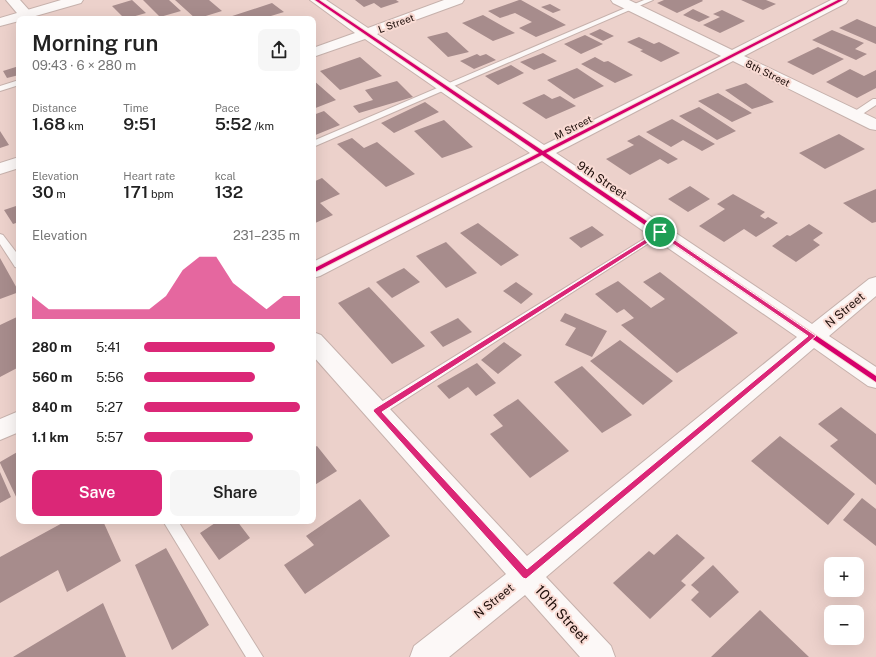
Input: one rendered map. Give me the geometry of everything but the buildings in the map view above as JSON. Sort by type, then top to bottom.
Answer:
[{"type":"street","points":[[13,0],[27,16]]},
{"type":"street","points":[[31,16],[76,0]]},
{"type":"street","name":"9th Street","points":[[317,0],[876,379]]},
{"type":"street","name":"L Street","points":[[316,52],[457,0]]},
{"type":"street","name":"8th Street","points":[[618,0],[876,125]]},
{"type":"street","name":"M Street","points":[[316,269],[841,0]]},
{"type":"street","points":[[0,22],[16,19]]},
{"type":"street","points":[[0,169],[16,163]]},
{"type":"street","name":"N Street","points":[[425,657],[876,284]]},
{"type":"street","name":"10th Street","points":[[316,344],[600,657]]},
{"type":"street","points":[[0,430],[16,422]]},
{"type":"lane","points":[[316,143],[650,0]]},
{"type":"lane","points":[[0,88],[16,83]]},
{"type":"lane","points":[[855,115],[876,101]]},
{"type":"lane","points":[[377,411],[660,232]]},
{"type":"lane","points":[[0,237],[16,260]]},
{"type":"lane","points":[[172,524],[255,657]]},
{"type":"cycle path","points":[[317,0],[876,379]]},
{"type":"cycle path","points":[[316,269],[841,0]]},
{"type":"route","points":[[660,232],[813,336],[526,575],[377,411],[660,232]]}]
